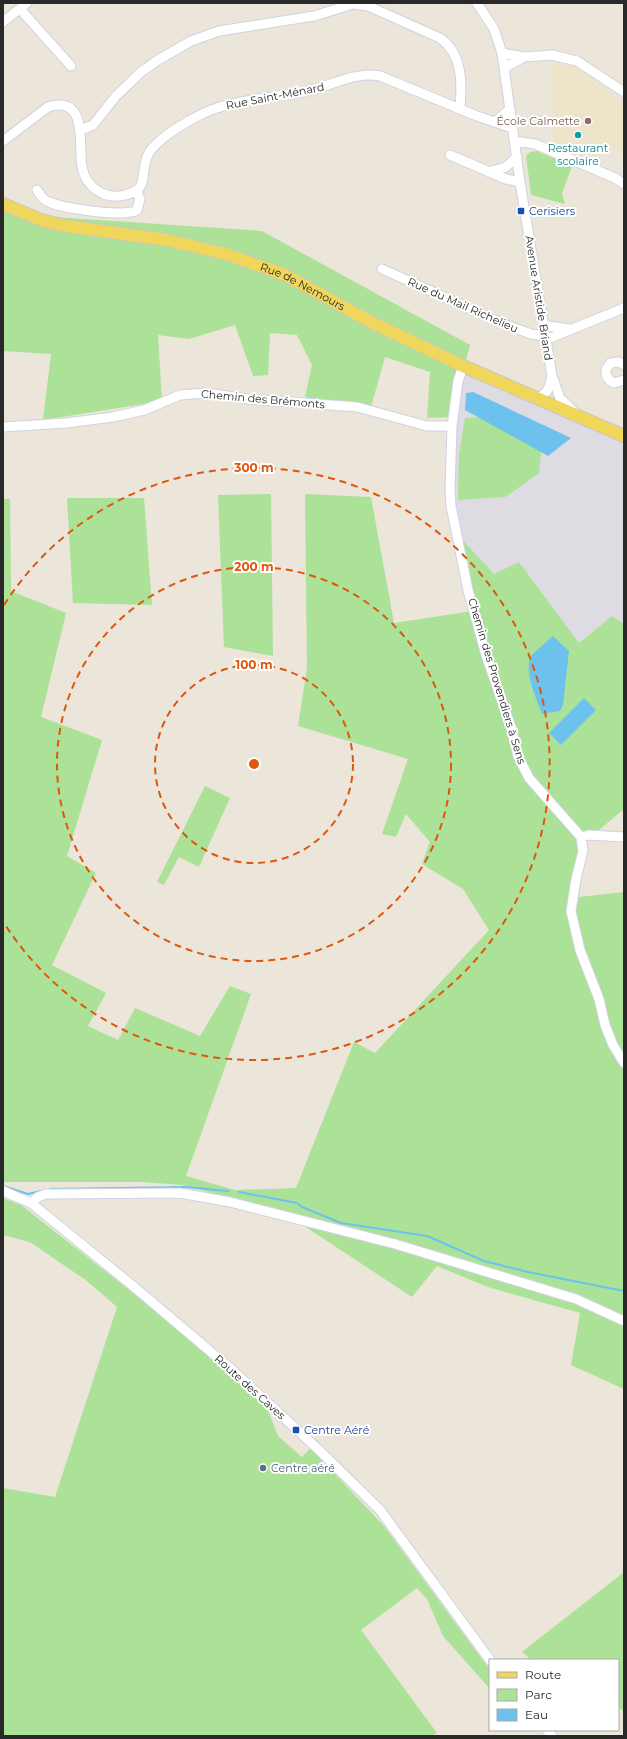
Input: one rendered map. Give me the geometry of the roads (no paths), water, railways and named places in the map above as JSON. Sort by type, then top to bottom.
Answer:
[{"type":"main road","name":"Rue de Nemours","points":[[3,204],[41,220],[167,240],[226,254],[278,272],[373,322],[463,366],[534,398],[557,402],[585,420],[624,436]]},
{"type":"street","name":"Avenue Aristide Briand","points":[[477,3],[494,29],[502,53],[516,157],[545,338],[557,402]]},
{"type":"street","points":[[81,130],[93,125],[116,96],[141,72],[158,60],[191,41],[219,31],[314,16],[357,4],[368,6],[447,42],[454,52],[458,62],[461,84],[460,108]]},
{"type":"street","points":[[3,22],[24,6],[71,66]]},
{"type":"street","points":[[502,53],[524,57],[541,55],[567,58],[584,65],[624,92]]},
{"type":"street","points":[[504,68],[524,57]]},
{"type":"street","name":"Rue Saint-Ménard","points":[[136,191],[143,183],[148,156],[163,137],[204,113],[229,104],[308,91],[365,74],[380,76],[512,128]]},
{"type":"street","points":[[596,74],[614,92],[624,98]]},
{"type":"street","points":[[3,141],[48,107],[55,105],[64,106],[73,112],[78,121],[81,130],[82,169],[92,187],[107,196],[124,195],[136,191],[140,199],[137,210],[128,213],[116,213],[66,207],[44,200],[37,190]]},
{"type":"street","points":[[495,122],[510,108]]},
{"type":"street","points":[[514,140],[535,144],[615,178],[624,184]]},
{"type":"street","points":[[450,155],[491,171],[506,179],[520,182]]},
{"type":"street","points":[[491,171],[506,167],[516,157]]},
{"type":"street","name":"Rue du Mail Richelieu","points":[[382,268],[504,324],[545,338]]},
{"type":"street","points":[[545,338],[570,330],[624,308]]},
{"type":"street","points":[[543,325],[570,330]]},
{"type":"street","points":[[624,365],[619,362],[611,363],[606,370],[606,374],[610,381],[614,383],[624,380]]},
{"type":"street","name":"Chemin des Provendiers à Sens","points":[[463,366],[458,381],[452,426],[450,489],[468,590],[486,655],[511,727],[518,756],[529,778],[581,837]]},
{"type":"street","points":[[534,398],[543,397],[548,392],[552,376]]},
{"type":"street","points":[[548,392],[557,402]]},
{"type":"street","name":"Chemin des Brémonts","points":[[3,428],[66,423],[113,417],[144,410],[180,394],[206,393],[249,399],[357,407],[427,426],[452,426]]},
{"type":"street","points":[[624,837],[589,835],[581,837],[583,851],[576,879],[571,911],[580,950],[599,999],[605,1025],[613,1045],[624,1063]]},
{"type":"street","name":"Route des Caves","points":[[3,1191],[32,1203],[230,1368],[380,1510],[489,1659]]},
{"type":"street","points":[[32,1203],[38,1197],[46,1194],[180,1193],[230,1202],[395,1244],[576,1299],[624,1321]]},
{"type":"water","points":[[473,392],[571,438],[548,456],[465,410],[466,393]]},
{"type":"water","points":[[553,636],[569,651],[563,705],[560,711],[542,714],[529,676],[529,661],[534,652]]},
{"type":"water","points":[[584,698],[596,710],[561,745],[549,733]]},
{"type":"waterway","points":[[3,1186],[28,1194],[41,1191]]},
{"type":"waterway","points":[[51,1189],[186,1187],[228,1191]]},
{"type":"waterway","points":[[239,1192],[297,1203],[302,1207],[341,1223],[427,1236],[484,1261],[528,1272],[624,1291]]},
{"type":"place","name":"École Calmette","points":[[588,121]]},
{"type":"place","name":"Restaurant scolaire","points":[[578,135]]},
{"type":"place","name":"Cerisiers","points":[[521,211]]},
{"type":"place","name":"Centre Aéré","points":[[296,1430]]},
{"type":"place","name":"Centre aéré","points":[[263,1468]]}]
